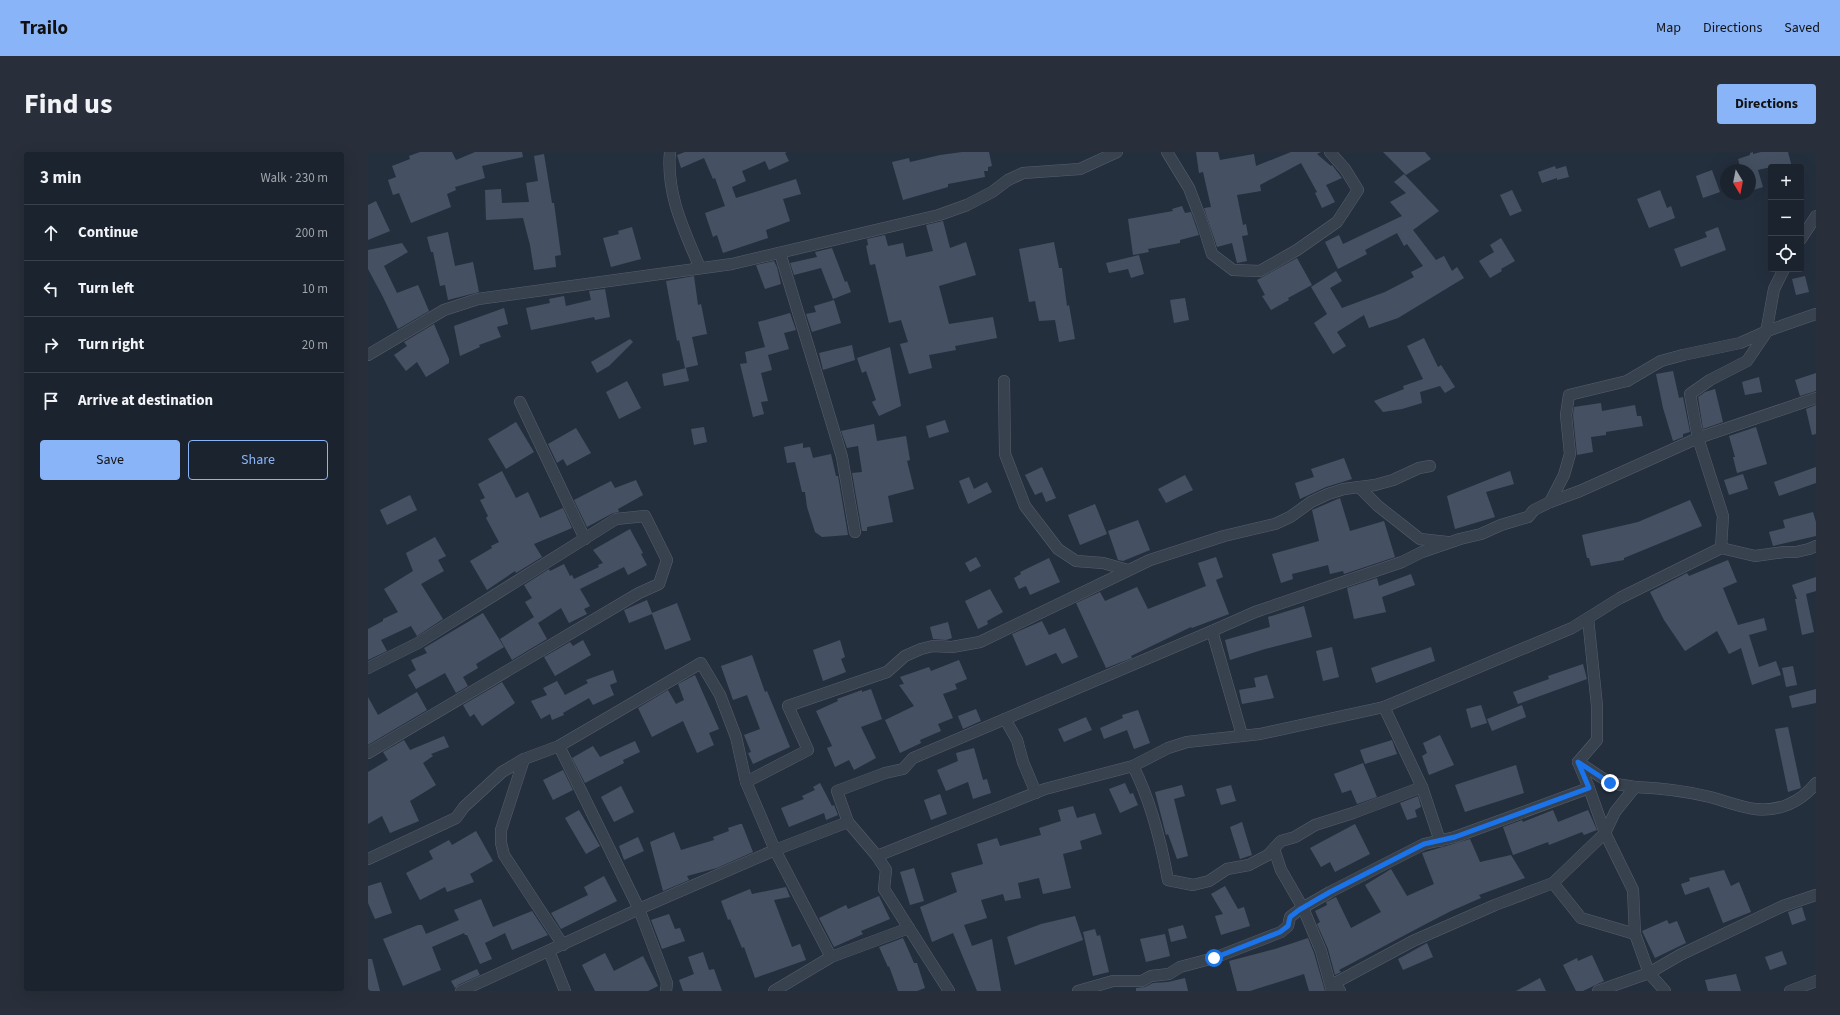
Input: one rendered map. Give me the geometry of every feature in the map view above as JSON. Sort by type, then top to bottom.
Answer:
[{"type":"street","points":[[670,152],[669,168],[673,198],[700,268]]},
{"type":"street","points":[[368,355],[444,310],[478,299],[732,264],[939,215],[967,206],[992,192],[1008,180],[1023,173],[1080,169],[1117,152]]},
{"type":"street","points":[[1167,152],[1189,188],[1212,254],[1233,270],[1260,271],[1297,250],[1337,222],[1358,190],[1345,168],[1330,152]]},
{"type":"street","points":[[1803,236],[1816,216]]},
{"type":"street","points":[[780,252],[842,458],[856,532]]},
{"type":"street","points":[[1720,548],[1723,516],[1698,438],[1690,394],[1710,380],[1747,361],[1767,331],[1774,289],[1782,272]]},
{"type":"street","points":[[1550,502],[1564,475],[1570,454],[1566,415],[1569,395],[1627,382],[1660,361],[1683,354],[1740,342],[1816,314]]},
{"type":"street","points":[[1004,381],[1005,454],[1025,506],[1058,549],[1076,561],[1103,563],[1128,570]]},
{"type":"street","points":[[949,991],[884,889],[886,874],[877,856],[848,822],[836,791],[885,773],[903,769],[913,758],[1255,612],[1402,562],[1422,552],[1450,542],[1481,534],[1501,525],[1528,517],[1534,510],[1550,502],[1580,491],[1698,438],[1816,398]]},
{"type":"street","points":[[520,402],[585,538]]},
{"type":"street","points":[[746,782],[808,750],[788,706],[887,672],[905,656],[921,649],[933,646],[952,647],[980,642],[1128,570],[1182,548],[1275,524],[1290,517],[1311,502],[1328,494],[1393,480],[1420,468],[1430,466]]},
{"type":"street","points":[[1359,487],[1378,506],[1420,539],[1450,542]]},
{"type":"street","points":[[368,668],[418,643],[616,519],[645,516],[667,560],[659,584],[639,593],[368,753]]},
{"type":"street","points":[[877,856],[1045,789],[1133,766],[1168,748],[1187,742],[1260,734],[1384,707],[1572,628],[1620,598],[1720,548],[1755,556],[1796,552],[1816,546]]},
{"type":"street","points":[[1578,762],[1597,740],[1598,706],[1588,618]]},
{"type":"street","points":[[1212,631],[1242,735]]},
{"type":"street","points":[[368,859],[456,818],[464,807],[502,772],[524,759],[560,746],[701,663],[720,695],[736,737],[746,782],[775,850],[831,957]]},
{"type":"street","points":[[1384,707],[1422,787],[1440,841]]},
{"type":"street","points":[[1005,719],[1017,740],[1023,762],[1036,793]]},
{"type":"street","points":[[560,746],[639,909],[667,983],[666,991]]},
{"type":"street","points":[[524,759],[501,830],[501,843],[504,855],[563,945]]},
{"type":"street","points":[[1578,762],[1610,783],[1635,787],[1656,788],[1710,797],[1755,809],[1780,807],[1816,793]]},
{"type":"street","points":[[1578,762],[1605,833],[1633,890],[1635,934],[1649,973],[1665,991]]},
{"type":"street","points":[[1133,766],[1139,777],[1160,841],[1168,880],[1193,885],[1209,881],[1227,869],[1249,865],[1268,855],[1282,841],[1315,825],[1353,813],[1422,787]]},
{"type":"street","points":[[1798,801],[1816,783]]},
{"type":"street","points":[[1274,849],[1281,870],[1303,908],[1336,989],[1414,941],[1495,905],[1553,883],[1605,833],[1615,812],[1635,787]]},
{"type":"street","points":[[1078,991],[1142,981],[1152,976],[1169,974],[1180,967],[1214,958],[1280,932],[1288,926],[1290,917],[1303,908],[1330,892],[1424,844],[1440,841],[1589,788]]},
{"type":"street","points":[[461,991],[639,909],[775,850],[848,822]]},
{"type":"street","points":[[1553,883],[1581,918],[1635,934]]},
{"type":"street","points":[[1598,991],[1649,973],[1680,955],[1783,906],[1816,895]]},
{"type":"street","points":[[774,991],[831,957],[909,928]]},
{"type":"street","points":[[549,951],[565,991]]},
{"type":"street","points":[[1790,991],[1816,981]]},
{"type":"building","points":[[420,152],[452,152],[456,160],[475,152],[522,152],[523,157],[482,166],[485,178],[455,187],[456,190],[447,194],[451,207],[411,223],[399,193],[393,195],[388,180],[396,177],[392,166],[410,159],[409,156]]},
{"type":"building","points":[[685,152],[787,152],[785,153],[789,161],[769,170],[765,161],[742,171],[746,181],[732,187],[736,198],[796,179],[801,194],[783,199],[790,221],[766,230],[768,238],[723,253],[717,235],[713,237],[705,213],[725,206],[715,178],[713,179],[704,158],[681,168],[677,155]]},
{"type":"building","points":[[962,152],[989,152],[992,166],[988,167],[988,171],[984,171],[985,177],[948,184],[948,187],[903,200],[892,162],[909,158],[910,162],[940,155]]},
{"type":"building","points":[[1196,152],[1218,152],[1220,160],[1254,154],[1256,166],[1291,152],[1321,152],[1317,154],[1331,166],[1332,165],[1342,178],[1326,185],[1335,202],[1322,208],[1315,193],[1317,192],[1301,163],[1260,185],[1261,191],[1237,195],[1243,225],[1246,224],[1248,235],[1242,236],[1247,261],[1237,263],[1232,243],[1217,247],[1204,208],[1211,207],[1203,172],[1199,173]]},
{"type":"building","points":[[1383,152],[1425,152],[1431,159],[1406,175]]},
{"type":"building","points":[[1788,152],[1791,164],[1768,164],[1768,168],[1758,170],[1763,187],[1756,189],[1756,164],[1739,164],[1738,159],[1750,155],[1750,153]]},
{"type":"building","points":[[544,154],[552,203],[554,203],[561,255],[555,256],[556,267],[534,270],[530,245],[523,218],[486,220],[485,190],[501,189],[502,203],[529,202],[526,183],[538,181],[534,156]]},
{"type":"building","points":[[1555,166],[1556,169],[1566,166],[1569,177],[1557,180],[1557,178],[1542,183],[1538,172]]},
{"type":"building","points":[[1712,170],[1720,192],[1703,198],[1696,176]]},
{"type":"building","points":[[1404,174],[1439,211],[1413,230],[1436,260],[1444,256],[1452,271],[1457,267],[1464,278],[1398,318],[1369,328],[1364,315],[1337,332],[1346,346],[1333,354],[1314,323],[1327,314],[1311,287],[1336,271],[1342,281],[1330,288],[1342,308],[1385,292],[1414,277],[1411,272],[1423,266],[1407,244],[1404,246],[1397,233],[1365,250],[1367,254],[1338,269],[1325,242],[1339,235],[1343,244],[1402,216],[1390,202],[1406,193],[1394,182]]},
{"type":"building","points":[[1512,190],[1522,211],[1510,216],[1500,195]]},
{"type":"building","points":[[1660,190],[1667,208],[1671,206],[1675,218],[1649,228],[1637,199]]},
{"type":"building","points":[[376,201],[390,231],[368,240],[368,205]]},
{"type":"building","points":[[1182,206],[1185,213],[1191,212],[1199,235],[1180,240],[1180,243],[1148,249],[1149,252],[1133,255],[1128,219],[1173,211],[1172,209]]},
{"type":"building","points":[[943,221],[950,248],[966,242],[976,275],[939,286],[949,324],[993,317],[997,338],[955,346],[956,350],[929,355],[932,368],[909,374],[900,344],[908,342],[901,320],[889,323],[875,264],[870,265],[866,246],[868,245],[867,239],[885,235],[888,246],[903,243],[906,257],[933,251],[926,225]]},
{"type":"building","points":[[632,227],[641,259],[611,267],[603,238],[619,234],[618,231]]},
{"type":"building","points":[[1718,227],[1726,250],[1681,267],[1674,249],[1707,237],[1705,232]]},
{"type":"building","points":[[448,232],[455,266],[473,262],[479,292],[448,300],[445,285],[440,286],[433,252],[431,252],[427,237]]},
{"type":"building","points":[[1501,238],[1515,261],[1501,269],[1502,271],[1490,278],[1479,261],[1494,252],[1490,245]]},
{"type":"building","points":[[1054,242],[1059,268],[1062,268],[1067,306],[1069,305],[1075,339],[1059,342],[1055,320],[1039,321],[1035,301],[1029,302],[1019,249]]},
{"type":"building","points":[[402,243],[408,252],[384,266],[397,293],[418,285],[429,311],[398,329],[368,269],[368,250]]},
{"type":"building","points":[[832,248],[845,282],[847,281],[851,292],[833,299],[821,268],[794,275],[790,263],[817,257],[815,252]]},
{"type":"building","points":[[1139,255],[1144,274],[1131,278],[1128,269],[1109,273],[1106,263]]},
{"type":"building","points":[[1297,258],[1312,285],[1288,298],[1289,300],[1271,310],[1262,296],[1265,295],[1257,280]]},
{"type":"building","points":[[774,261],[781,284],[765,289],[756,265]]},
{"type":"building","points":[[694,276],[698,305],[701,304],[707,334],[692,337],[698,365],[685,368],[679,340],[677,341],[666,281]]},
{"type":"building","points":[[1805,276],[1809,292],[1796,295],[1792,279]]},
{"type":"building","points":[[605,289],[610,317],[595,320],[594,317],[531,330],[526,308],[550,303],[549,299],[564,296],[566,306],[591,300],[589,291]]},
{"type":"building","points":[[1185,298],[1189,320],[1174,323],[1170,300]]},
{"type":"building","points":[[834,300],[841,323],[812,332],[806,314],[816,312],[814,306]]},
{"type":"building","points":[[504,308],[508,324],[497,327],[501,337],[479,345],[480,347],[460,356],[454,326]]},
{"type":"building","points":[[790,313],[796,330],[784,333],[789,349],[768,355],[772,370],[761,373],[768,401],[761,402],[764,414],[753,417],[740,364],[747,363],[745,352],[765,347],[758,322]]},
{"type":"building","points":[[434,324],[449,359],[449,363],[426,377],[417,362],[406,371],[394,355],[407,346],[404,342]]},
{"type":"building","points":[[1424,338],[1438,367],[1441,365],[1455,387],[1445,393],[1440,386],[1420,392],[1422,403],[1402,409],[1383,412],[1374,401],[1404,389],[1403,386],[1423,379],[1407,346]]},
{"type":"building","points":[[630,339],[633,342],[609,366],[597,373],[591,362]]},
{"type":"building","points":[[852,345],[855,360],[823,370],[819,353]]},
{"type":"building","points":[[890,347],[901,406],[879,416],[872,402],[876,400],[866,371],[862,373],[857,358]]},
{"type":"building","points":[[686,368],[689,381],[664,386],[662,374]]},
{"type":"building","points":[[1673,371],[1679,398],[1683,397],[1690,432],[1683,434],[1683,437],[1673,441],[1663,408],[1656,374]]},
{"type":"building","points":[[1816,373],[1816,391],[1800,396],[1795,380]]},
{"type":"building","points":[[1759,377],[1762,392],[1745,395],[1742,382]]},
{"type":"building","points":[[627,381],[641,408],[619,419],[606,392]]},
{"type":"building","points":[[1715,389],[1723,422],[1703,429],[1698,397],[1705,392]]},
{"type":"building","points":[[1601,403],[1602,411],[1635,405],[1637,416],[1641,416],[1643,426],[1606,432],[1606,435],[1591,437],[1593,452],[1577,455],[1573,415],[1574,407]]},
{"type":"building","points":[[1816,405],[1816,434],[1812,435],[1806,409]]},
{"type":"building","points":[[945,420],[949,432],[929,438],[926,426]]},
{"type":"building","points":[[516,422],[534,452],[506,469],[488,439]]},
{"type":"building","points":[[874,424],[877,441],[906,436],[910,460],[907,461],[914,489],[888,496],[893,522],[867,527],[867,531],[862,531],[852,473],[862,472],[858,446],[847,448],[841,431]]},
{"type":"building","points":[[704,427],[707,442],[694,445],[691,429]]},
{"type":"building","points":[[1756,427],[1767,464],[1737,473],[1733,457],[1735,457],[1729,436]]},
{"type":"building","points":[[576,428],[591,453],[567,466],[563,459],[557,463],[548,444]]},
{"type":"building","points":[[803,443],[803,448],[810,447],[813,458],[831,454],[836,476],[838,476],[848,535],[822,537],[815,532],[807,507],[805,492],[802,492],[795,462],[787,463],[784,447]]},
{"type":"building","points":[[1344,458],[1352,479],[1326,487],[1300,499],[1295,483],[1314,477],[1311,469]]},
{"type":"building","points":[[1042,467],[1056,498],[1046,502],[1042,492],[1035,495],[1025,475]]},
{"type":"building","points":[[1816,467],[1816,483],[1779,496],[1774,482]]},
{"type":"building","points":[[502,471],[516,498],[528,492],[540,518],[563,508],[572,528],[534,544],[542,557],[516,573],[515,571],[487,590],[470,561],[499,542],[486,518],[488,516],[480,500],[485,498],[478,484]]},
{"type":"building","points":[[1510,471],[1514,484],[1486,492],[1495,517],[1455,529],[1447,496]]},
{"type":"building","points":[[1743,474],[1748,489],[1729,495],[1724,480]]},
{"type":"building","points":[[1185,475],[1193,490],[1166,503],[1158,489]]},
{"type":"building","points":[[969,477],[974,489],[987,482],[992,492],[968,504],[959,481]]},
{"type":"building","points":[[636,480],[643,495],[618,509],[619,512],[613,513],[587,527],[574,500],[611,481],[615,488]]},
{"type":"building","points":[[410,495],[417,510],[387,525],[380,510]]},
{"type":"building","points":[[1340,498],[1350,531],[1384,521],[1395,557],[1344,574],[1343,571],[1330,574],[1328,565],[1292,574],[1293,579],[1281,583],[1272,554],[1319,541],[1312,510]]},
{"type":"building","points":[[1690,500],[1702,526],[1624,558],[1624,560],[1591,566],[1589,558],[1587,558],[1582,535],[1638,522]]},
{"type":"building","points":[[1095,504],[1107,534],[1080,545],[1068,515]]},
{"type":"building","points":[[1813,512],[1816,522],[1816,536],[1773,546],[1769,532],[1785,528],[1783,520]]},
{"type":"building","points":[[1138,520],[1150,550],[1123,561],[1118,560],[1108,531]]},
{"type":"building","points":[[630,529],[643,553],[641,554],[647,565],[628,575],[624,567],[580,589],[590,606],[584,609],[587,614],[569,623],[561,608],[538,623],[547,639],[512,660],[500,639],[534,617],[525,602],[532,598],[524,585],[549,569],[550,571],[564,564],[570,576],[572,575],[574,579],[599,567],[598,565],[603,563],[593,550]]},
{"type":"building","points":[[435,537],[446,556],[438,560],[444,571],[421,584],[443,619],[417,636],[411,626],[381,640],[387,651],[368,660],[368,629],[383,621],[383,619],[398,612],[384,589],[413,571],[406,553]]},
{"type":"building","points":[[976,557],[981,566],[970,572],[965,563]]},
{"type":"building","points":[[1216,557],[1223,577],[1216,580],[1229,614],[1192,628],[1191,627],[1131,656],[1132,658],[1106,668],[1076,603],[1100,592],[1105,601],[1137,587],[1148,609],[1206,586],[1198,563]]},
{"type":"building","points":[[1049,558],[1060,582],[1030,595],[1026,586],[1019,589],[1014,578],[1021,574],[1020,572]]},
{"type":"building","points":[[1728,560],[1737,582],[1723,588],[1738,625],[1764,618],[1767,630],[1749,635],[1759,667],[1776,661],[1781,675],[1752,685],[1741,648],[1729,654],[1717,631],[1685,651],[1664,620],[1650,592],[1687,573],[1689,576]]},
{"type":"building","points":[[1411,574],[1415,585],[1382,597],[1386,612],[1354,619],[1347,588],[1377,578],[1379,586]]},
{"type":"building","points":[[1816,577],[1816,591],[1806,594],[1814,632],[1802,635],[1795,599],[1797,599],[1792,585]]},
{"type":"building","points":[[990,589],[1003,612],[987,621],[988,624],[978,629],[965,601]]},
{"type":"building","points":[[647,600],[652,613],[677,603],[691,640],[665,650],[652,614],[629,623],[624,610]]},
{"type":"building","points":[[1304,606],[1312,637],[1230,660],[1225,640],[1270,627],[1268,617]]},
{"type":"building","points":[[483,613],[504,647],[476,664],[478,668],[463,677],[468,686],[456,693],[445,673],[416,689],[408,675],[416,670],[411,660],[427,653],[424,648]]},
{"type":"building","points":[[1042,621],[1049,635],[1065,628],[1078,657],[1062,664],[1056,653],[1026,666],[1012,634]]},
{"type":"building","points":[[948,622],[952,638],[946,640],[933,639],[930,627]]},
{"type":"building","points":[[583,640],[591,655],[555,676],[544,657],[570,642],[573,646]]},
{"type":"building","points":[[840,640],[845,657],[841,659],[846,672],[823,681],[813,650]]},
{"type":"building","points":[[1332,647],[1339,677],[1323,681],[1316,651]]},
{"type":"building","points":[[1431,647],[1435,661],[1376,683],[1371,668]]},
{"type":"building","points":[[752,655],[765,692],[767,691],[790,747],[753,764],[748,753],[751,752],[744,735],[760,729],[747,695],[733,700],[721,666]]},
{"type":"building","points":[[959,660],[967,679],[955,684],[957,689],[943,694],[953,718],[938,724],[941,731],[920,740],[921,743],[900,753],[885,720],[914,706],[899,685],[904,684],[900,677],[929,667],[931,671]]},
{"type":"building","points":[[1583,664],[1587,679],[1518,704],[1513,692],[1549,679],[1548,676]]},
{"type":"building","points":[[1793,666],[1797,685],[1786,687],[1782,668]]},
{"type":"building","points":[[613,670],[617,682],[610,685],[614,695],[593,705],[589,698],[563,713],[564,715],[552,720],[550,714],[541,719],[531,701],[547,695],[543,688],[557,681],[565,695],[588,683],[586,680]]},
{"type":"building","points":[[695,675],[719,729],[709,733],[714,745],[697,753],[683,721],[652,737],[638,708],[668,690],[676,704],[684,700],[678,684]]},
{"type":"building","points":[[1267,675],[1274,698],[1242,704],[1239,690],[1256,687],[1254,678]]},
{"type":"building","points":[[502,682],[515,703],[482,726],[474,714],[470,717],[463,705]]},
{"type":"building","points":[[871,689],[882,719],[861,727],[876,758],[854,770],[849,760],[835,767],[827,748],[832,746],[816,711],[838,701],[837,699],[862,690],[862,692]]},
{"type":"building","points":[[1816,689],[1816,703],[1792,708],[1789,696]]},
{"type":"building","points":[[417,692],[427,710],[368,745],[368,697],[378,715]]},
{"type":"building","points":[[1481,705],[1487,723],[1471,728],[1466,709]]},
{"type":"building","points":[[1522,705],[1526,717],[1492,731],[1487,719]]},
{"type":"building","points":[[976,709],[981,721],[963,729],[958,716]]},
{"type":"building","points":[[1138,710],[1150,743],[1134,749],[1127,730],[1104,739],[1100,728],[1123,718],[1122,715]]},
{"type":"building","points":[[1086,717],[1092,730],[1064,742],[1058,729]]},
{"type":"building","points":[[1788,727],[1801,788],[1788,792],[1775,729]]},
{"type":"building","points":[[1440,735],[1454,765],[1429,775],[1422,756],[1427,753],[1423,743]]},
{"type":"building","points":[[444,736],[449,747],[431,754],[433,756],[423,763],[436,785],[410,801],[419,821],[390,833],[382,816],[368,824],[368,772],[388,760],[383,752],[404,740],[410,750]]},
{"type":"building","points":[[1392,740],[1397,754],[1365,764],[1360,750]]},
{"type":"building","points":[[635,741],[640,752],[623,760],[624,763],[585,783],[572,758],[593,746],[600,757]]},
{"type":"building","points":[[974,748],[983,780],[987,779],[991,793],[973,799],[968,782],[946,791],[937,770],[958,761],[956,753]]},
{"type":"building","points":[[1363,763],[1377,797],[1357,804],[1351,790],[1342,793],[1334,774]]},
{"type":"building","points":[[1516,765],[1524,793],[1465,812],[1455,785]]},
{"type":"building","points":[[563,770],[573,790],[553,800],[543,780]]},
{"type":"building","points":[[820,783],[832,806],[834,805],[838,815],[826,820],[824,813],[789,827],[781,808],[804,799],[802,796],[815,790],[813,787]]},
{"type":"building","points":[[1125,783],[1130,794],[1133,793],[1138,805],[1120,813],[1109,789]]},
{"type":"building","points":[[1182,785],[1185,796],[1174,799],[1188,856],[1177,859],[1168,834],[1166,835],[1155,792]]},
{"type":"building","points":[[1231,785],[1236,801],[1221,805],[1216,789]]},
{"type":"building","points":[[621,786],[634,812],[614,822],[601,797]]},
{"type":"building","points":[[940,794],[947,814],[931,820],[924,800]]},
{"type":"building","points":[[1418,796],[1421,807],[1415,810],[1417,817],[1407,820],[1400,803]]},
{"type":"building","points":[[1073,806],[1077,818],[1095,813],[1102,834],[1080,841],[1082,849],[1063,854],[1071,888],[1043,894],[1039,878],[1018,883],[1021,898],[1005,901],[1003,894],[981,900],[987,918],[964,925],[972,946],[992,939],[1001,991],[977,991],[953,933],[932,942],[920,907],[957,892],[951,873],[983,864],[977,844],[997,838],[1000,846],[1041,835],[1039,828],[1061,821],[1058,810]]},
{"type":"building","points":[[579,810],[600,846],[586,854],[565,818]]},
{"type":"building","points":[[1553,810],[1558,822],[1588,810],[1597,830],[1584,835],[1582,832],[1549,845],[1548,842],[1513,855],[1503,827],[1522,820],[1523,822]]},
{"type":"building","points":[[1242,822],[1252,855],[1240,859],[1230,827]]},
{"type":"building","points":[[742,824],[753,852],[717,868],[687,876],[689,880],[663,891],[650,842],[674,832],[681,850],[714,840],[713,837],[729,831],[728,828]]},
{"type":"building","points":[[1355,824],[1370,854],[1335,872],[1330,862],[1321,867],[1310,848]]},
{"type":"building","points":[[476,831],[493,861],[470,874],[474,882],[447,892],[445,887],[420,900],[406,873],[433,859],[429,851],[449,840],[452,845]]},
{"type":"building","points":[[638,837],[644,851],[624,860],[619,846]]},
{"type":"building","points":[[1470,839],[1480,862],[1511,855],[1525,878],[1479,895],[1481,898],[1422,926],[1339,970],[1341,972],[1335,975],[1328,949],[1317,924],[1320,922],[1315,911],[1327,905],[1326,902],[1336,897],[1351,928],[1381,912],[1365,885],[1391,869],[1407,896],[1434,884],[1422,853]]},
{"type":"building","points":[[914,868],[924,901],[910,905],[900,872]]},
{"type":"building","points":[[1724,870],[1731,886],[1739,882],[1751,912],[1723,923],[1709,887],[1685,895],[1681,884],[1690,881],[1689,878]]},
{"type":"building","points":[[604,876],[617,901],[561,929],[551,913],[588,895],[584,887]]},
{"type":"building","points":[[381,882],[392,913],[375,919],[368,903],[368,886]]},
{"type":"building","points":[[1225,886],[1238,909],[1244,907],[1250,926],[1221,935],[1215,916],[1223,914],[1211,894]]},
{"type":"building","points":[[786,887],[790,897],[774,900],[792,947],[800,944],[806,960],[755,978],[744,947],[742,948],[730,919],[728,920],[721,901],[750,889],[752,894]]},
{"type":"building","points":[[879,896],[890,919],[861,931],[863,934],[834,947],[819,918],[846,905],[848,909]]},
{"type":"building","points":[[481,899],[493,927],[532,911],[548,935],[512,950],[505,933],[485,943],[492,959],[480,964],[467,935],[464,933],[432,947],[441,970],[403,986],[383,939],[418,925],[422,925],[426,934],[459,920],[454,910]]},
{"type":"building","points":[[1802,907],[1806,920],[1792,925],[1788,912]]},
{"type":"building","points":[[669,914],[675,929],[680,928],[685,941],[662,949],[651,920]]},
{"type":"building","points":[[1075,916],[1083,940],[1015,965],[1007,937],[1041,924]]},
{"type":"building","points":[[1667,920],[1669,924],[1677,921],[1686,943],[1655,958],[1642,931]]},
{"type":"building","points":[[1183,925],[1187,938],[1171,942],[1168,929]]},
{"type":"building","points":[[1095,929],[1097,936],[1100,935],[1109,972],[1093,976],[1083,932]]},
{"type":"building","points":[[1165,934],[1170,956],[1146,962],[1140,939]]},
{"type":"building","points":[[903,938],[914,963],[917,963],[925,988],[917,991],[898,991],[889,966],[888,967],[879,947]]},
{"type":"building","points":[[1308,938],[1325,991],[1309,991],[1304,974],[1250,991],[1237,991],[1229,961],[1275,949]]},
{"type":"building","points":[[1427,943],[1433,957],[1403,970],[1398,959]]},
{"type":"building","points":[[1782,951],[1787,964],[1770,970],[1765,957]]},
{"type":"building","points":[[703,952],[709,970],[714,969],[722,991],[683,991],[679,980],[694,974],[688,957]]},
{"type":"building","points":[[605,953],[614,971],[643,956],[658,986],[648,991],[595,991],[582,965]]},
{"type":"building","points":[[1592,955],[1604,981],[1583,991],[1576,991],[1563,965],[1577,958],[1578,961]]},
{"type":"building","points":[[368,959],[372,959],[380,991],[368,991]]},
{"type":"building","points":[[477,969],[480,975],[458,985],[455,988],[451,981]]},
{"type":"building","points":[[1736,974],[1741,991],[1708,991],[1705,980]]},
{"type":"building","points":[[1185,978],[1188,991],[1136,991],[1136,988],[1145,987],[1153,983],[1168,982]]},
{"type":"building","points":[[1540,978],[1546,991],[1516,991]]},
{"type":"route","points":[[1214,958],[1280,932],[1288,926],[1290,917],[1299,910],[1330,892],[1424,844],[1455,837],[1589,788],[1578,762],[1610,783]]}]
